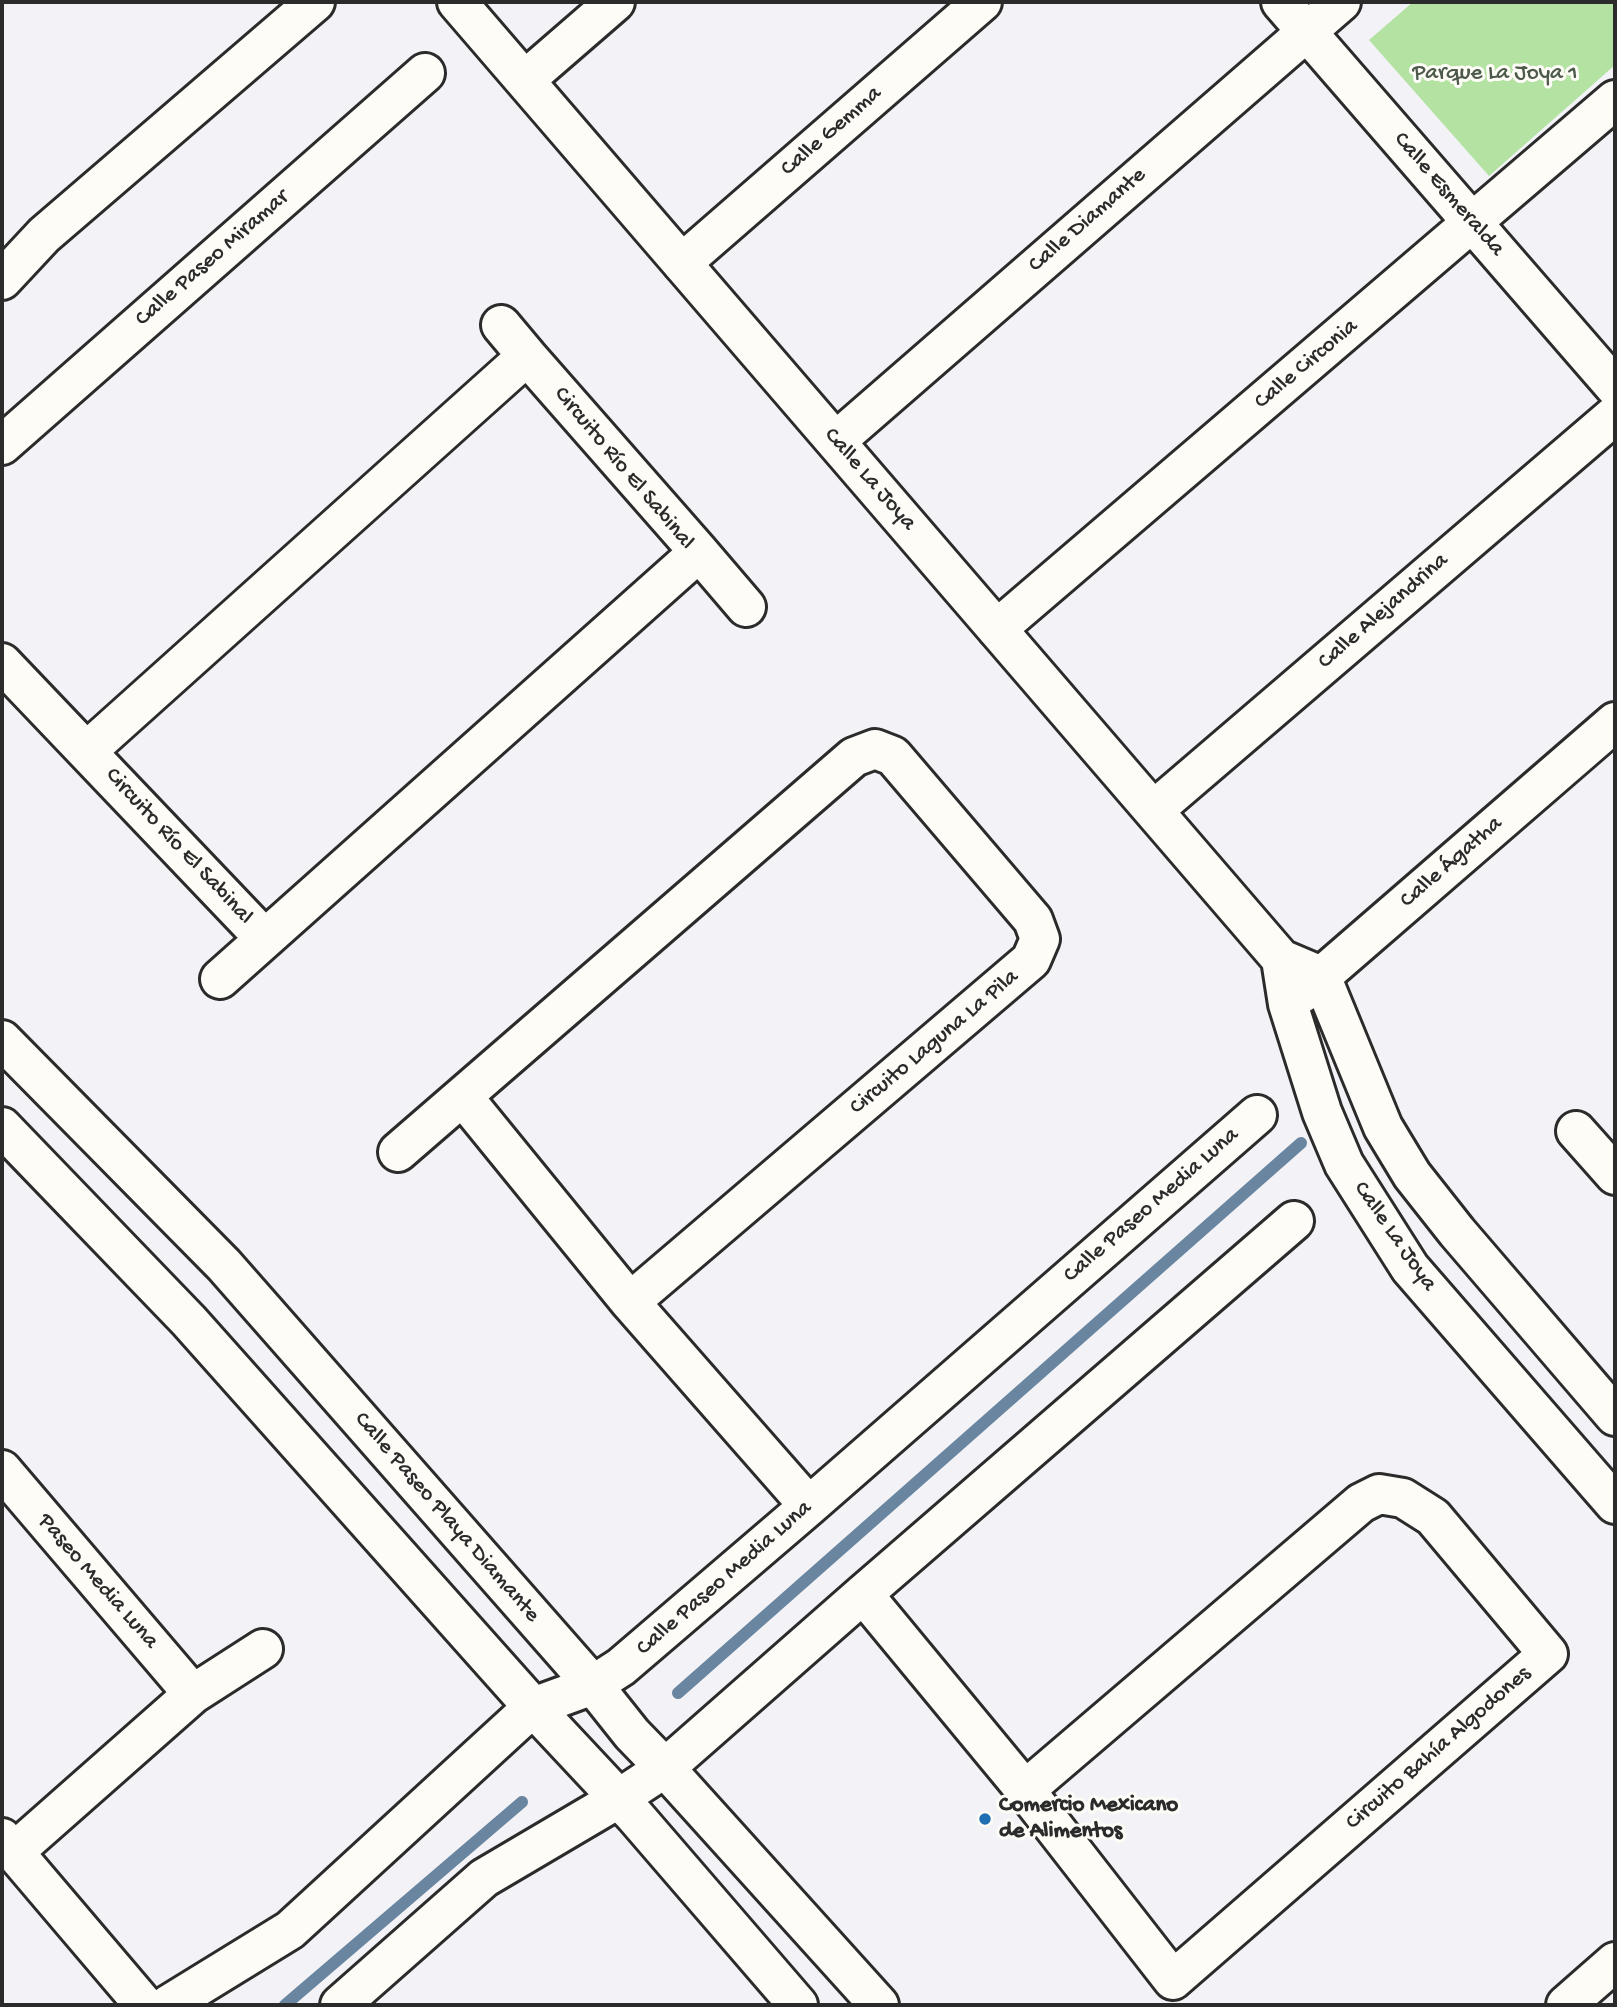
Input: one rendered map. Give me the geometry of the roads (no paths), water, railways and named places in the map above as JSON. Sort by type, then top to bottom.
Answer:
[{"type":"street","points":[[2,280],[44,236],[315,2]]},
{"type":"street","name":"Calle La Joya","points":[[457,2],[1281,959],[1321,976]]},
{"type":"street","points":[[525,80],[615,2]]},
{"type":"street","name":"Calle Gemma","points":[[682,263],[982,2]]},
{"type":"street","name":"Calle Esmeralda","points":[[1281,2],[1615,387]]},
{"type":"street","name":"Calle Diamante","points":[[836,441],[1341,2]]},
{"type":"street","name":"Calle Paseo Miramar","points":[[2,445],[425,73]]},
{"type":"street","name":"Calle Circonia","points":[[997,629],[1615,100]]},
{"type":"street","points":[[501,325],[527,356]]},
{"type":"street","name":"Circuito Río El Sabinal","points":[[2,663],[265,939],[698,552],[527,356],[87,751]]},
{"type":"street","name":"Calle Alejandrina","points":[[1154,810],[1615,415]]},
{"type":"street","points":[[698,552],[746,607]]},
{"type":"street","name":"Calle Ágatha","points":[[1289,1004],[1615,722]]},
{"type":"street","name":"Circuito Laguna La Pila","points":[[398,1152],[854,757],[875,749],[894,756],[1033,920],[1040,939],[1031,960],[630,1302]]},
{"type":"street","points":[[220,979],[265,939]]},
{"type":"street","name":"Calle La Joya","points":[[1281,959],[1289,1004],[1322,1112],[1344,1164],[1410,1268],[1615,1504]]},
{"type":"street","points":[[1321,976],[1383,1127],[1412,1175],[1457,1233],[1615,1416]]},
{"type":"street","name":"Calle Paseo Playa Diamante","points":[[2,1040],[224,1265],[593,1685],[632,1734],[879,2005]]},
{"type":"street","points":[[463,1097],[630,1302],[809,1506]]},
{"type":"street","name":"Calle Paseo Media Luna","points":[[168,2005],[290,1930],[533,1707],[593,1685],[621,1667],[1258,1115]]},
{"type":"street","points":[[2,1128],[189,1321],[533,1707],[635,1816],[798,2005]]},
{"type":"street","points":[[1576,1130],[1615,1175]]},
{"type":"street","points":[[340,2005],[484,1878],[665,1768],[1294,1221]]},
{"type":"street","name":"Paseo Media Luna","points":[[2,1470],[193,1694]]},
{"type":"street","name":"Circuito Bahía Algodones","points":[[863,1594],[1025,1790],[1173,1980],[1548,1654],[1433,1517],[1403,1498],[1379,1494],[1361,1503],[1025,1790]]},
{"type":"street","points":[[144,2005],[8,1845],[193,1694],[263,1649]]},
{"type":"street","points":[[1566,2005],[1615,1962]]},
{"type":"waterway","points":[[678,1693],[1301,1143]]},
{"type":"waterway","points":[[285,2005],[522,1802]]},
{"type":"place","name":"Comercio Mexicano de Alimentos","points":[[985,1819]]},
{"type":"park label","name":"Parque La Joya 1","points":[[1495,74]]}]
